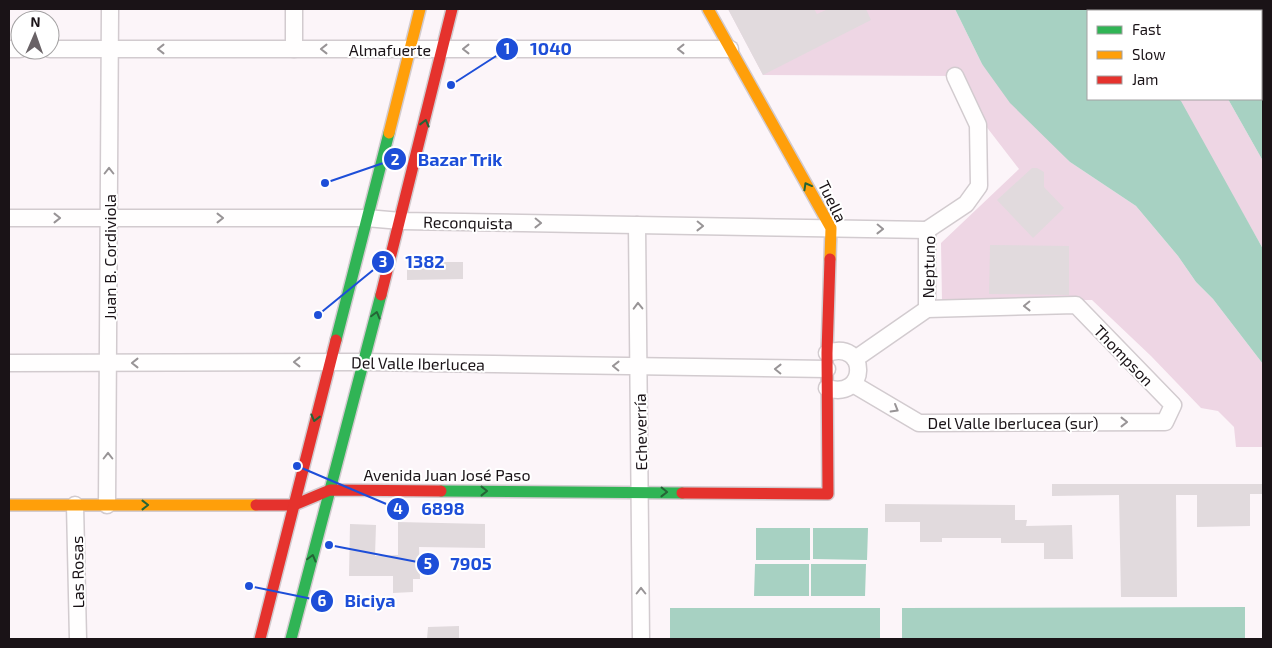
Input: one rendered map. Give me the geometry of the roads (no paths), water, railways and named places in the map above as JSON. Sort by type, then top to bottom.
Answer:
[{"type":"street","name":"Juan B. Cordiviola","points":[[107,505],[110,9]]},
{"type":"street","points":[[294,9],[294,49]]},
{"type":"street","points":[[260,639],[420,9]]},
{"type":"street","points":[[291,639],[401,221],[452,9]]},
{"type":"street","name":"Tuella","points":[[708,9],[831,228],[827,353],[828,494]]},
{"type":"street","name":"Almafuerte","points":[[60,49],[730,49]]},
{"type":"street","name":"Neptuno","points":[[927,309],[927,230],[966,204],[979,186],[978,125],[955,76]]},
{"type":"street","name":"Reconquista","points":[[9,218],[366,218],[401,221],[927,230]]},
{"type":"street","name":"Echeverría","points":[[637,225],[641,639]]},
{"type":"street","name":"Thompson","points":[[927,309],[1076,305],[1173,405]]},
{"type":"street","points":[[855,359],[927,309]]},
{"type":"street","points":[[827,353],[847,352],[855,359],[859,372],[853,384],[845,389],[836,391],[827,388]]},
{"type":"street","name":"Del Valle Iberlucea","points":[[9,363],[364,362],[827,369]]},
{"type":"street","name":"Del Valle Iberlucea (sur)","points":[[853,384],[919,423],[1165,422],[1173,405]]},
{"type":"street","name":"Avenida Juan José Paso","points":[[9,505],[294,505],[330,490],[828,494]]},
{"type":"street","name":"Las Rosas","points":[[75,505],[78,639]]},
{"type":"place","name":"1040","points":[[451,85]]},
{"type":"place","name":"Bazar Trik","points":[[325,183]]},
{"type":"place","name":"1382","points":[[318,315]]},
{"type":"place","name":"6898","points":[[297,466]]},
{"type":"place","name":"7905","points":[[329,545]]},
{"type":"place","name":"Biciya","points":[[249,586]]}]
